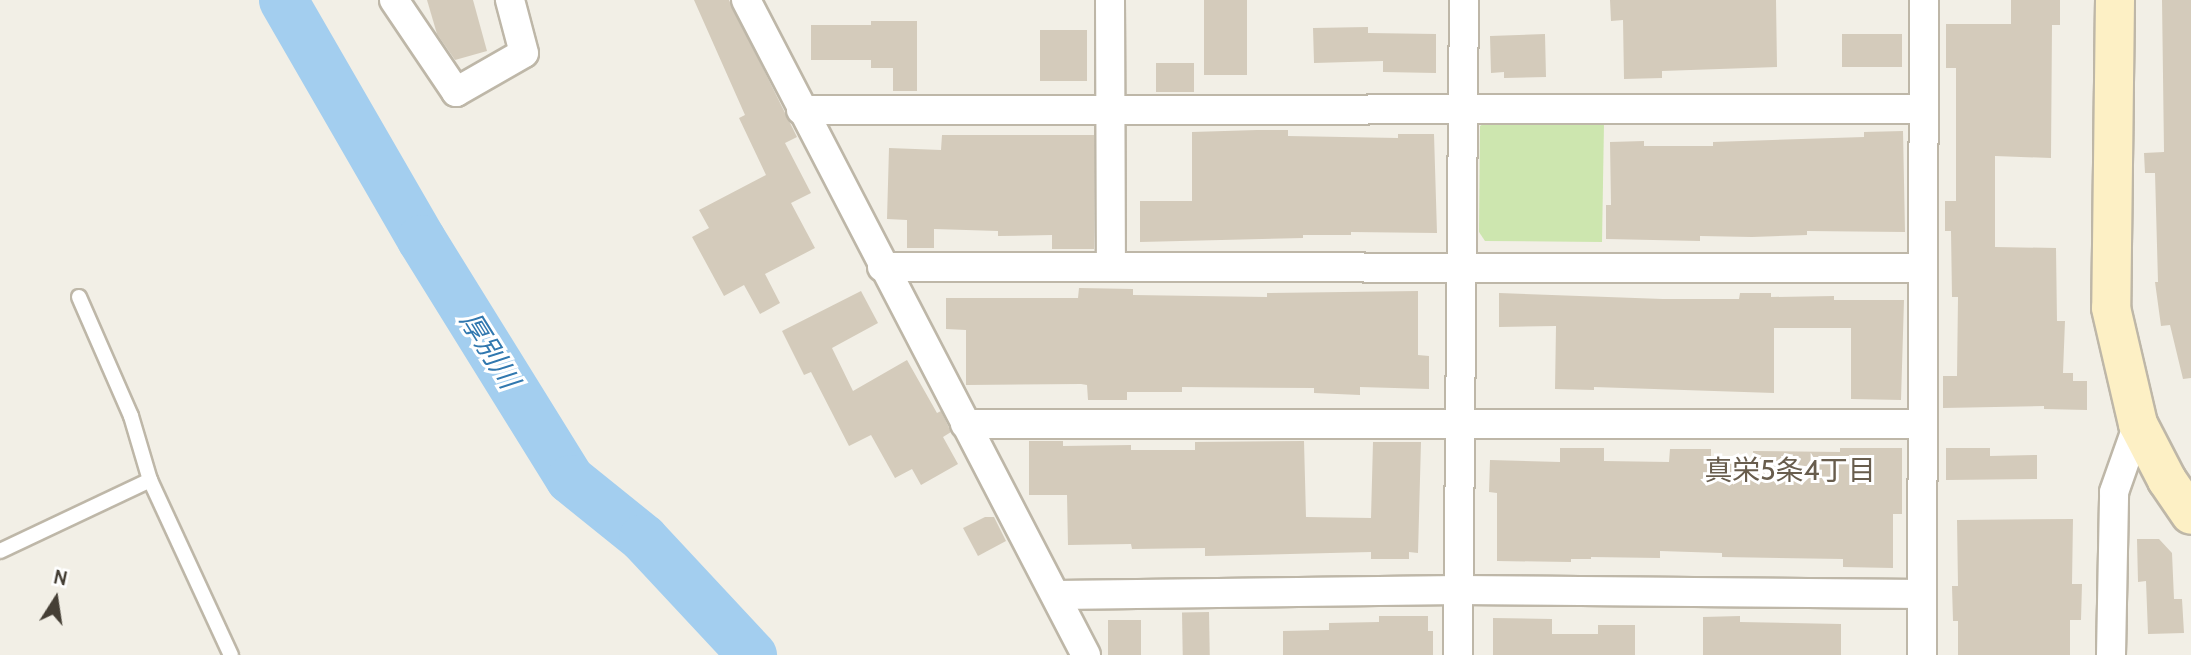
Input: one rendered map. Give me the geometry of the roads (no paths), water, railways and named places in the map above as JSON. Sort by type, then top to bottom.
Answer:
[{"type":"street","points":[[394,0],[456,92],[524,53],[510,0]]},
{"type":"street","points":[[746,0],[882,267],[1057,595],[1086,655]]},
{"type":"street","points":[[1110,0],[1111,267]]},
{"type":"street","points":[[1458,655],[1464,0]]},
{"type":"street","points":[[1922,655],[1924,0]]},
{"type":"street","points":[[2115,0],[2110,307],[2138,424],[2167,480],[2191,515]]},
{"type":"street","points":[[801,110],[1463,112],[1923,109]]},
{"type":"street","points":[[882,267],[1462,270],[1923,268]]},
{"type":"street","points":[[965,424],[1922,424]]},
{"type":"street","points":[[2111,655],[2114,492],[2138,424]]},
{"type":"street","points":[[1057,595],[1459,590],[1922,594]]},
{"type":"lane","points":[[79,297],[131,416],[150,480],[231,655]]},
{"type":"lane","points":[[0,551],[150,480]]},
{"type":"waterway","name":"厚別川","points":[[283,0],[421,239],[570,479],[643,538],[752,655]]},
{"type":"district","name":"真栄5条4丁目","points":[[1790,470]]}]
